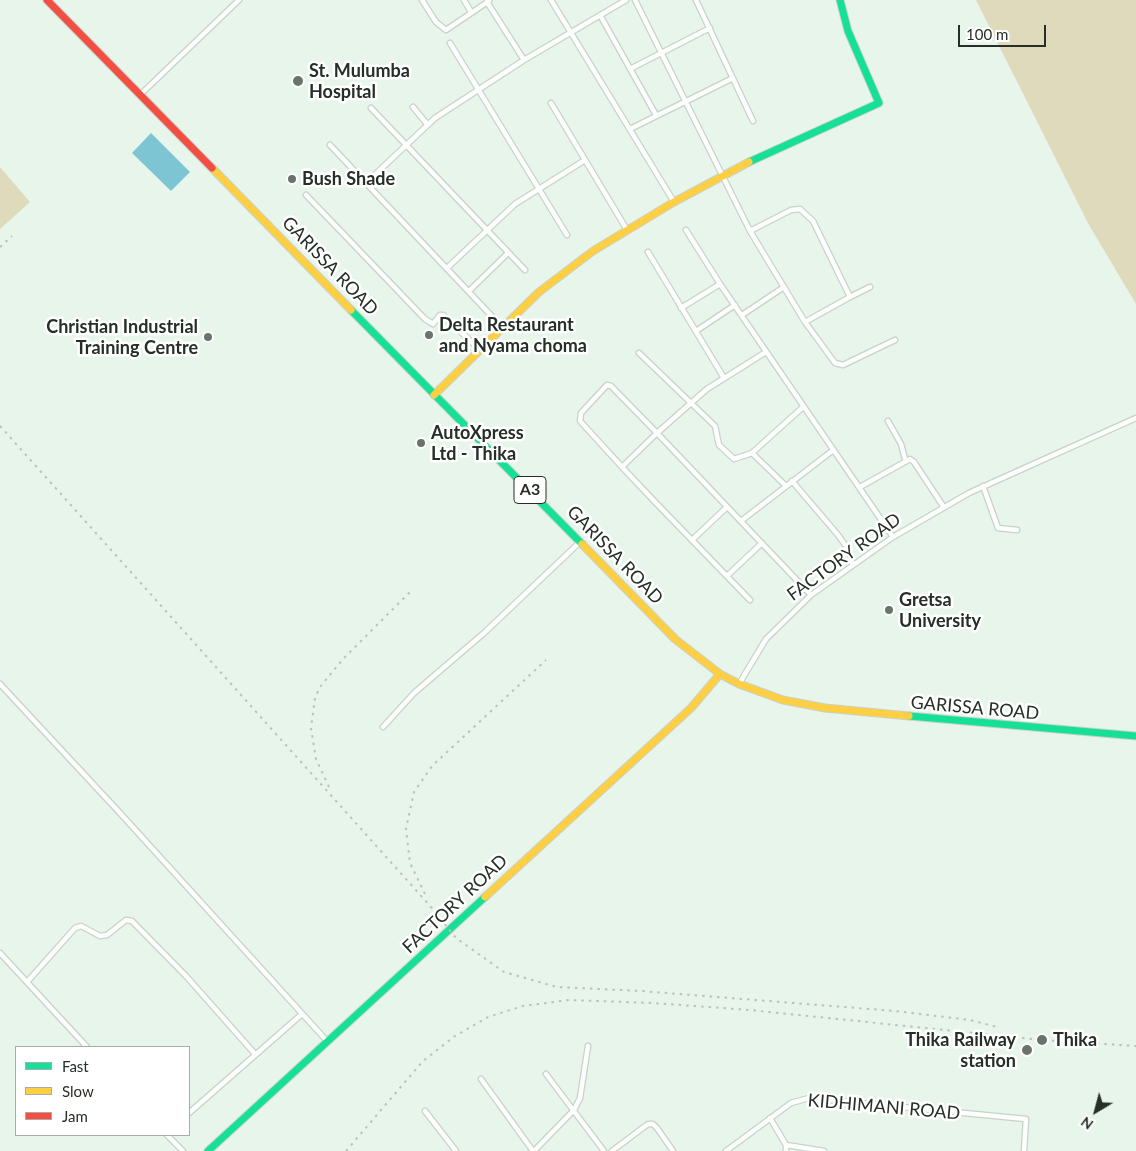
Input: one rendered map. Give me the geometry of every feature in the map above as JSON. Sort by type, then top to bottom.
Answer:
[{"type":"main road","name":"GARISSA ROAD","points":[[47,0],[434,395],[581,541],[675,639],[720,674],[739,684],[784,700],[824,708],[1136,736]]},
{"type":"main road","points":[[434,395],[560,274],[627,230],[674,202],[787,143],[879,103],[848,31],[840,0]]},
{"type":"main road","name":"FACTORY ROAD","points":[[208,1151],[679,719],[720,674]]},
{"type":"street","points":[[141,94],[239,0]]},
{"type":"street","points":[[422,0],[443,29],[452,27],[489,1],[524,60]]},
{"type":"street","points":[[464,0],[471,12]]},
{"type":"street","points":[[551,0],[674,202]]},
{"type":"street","points":[[366,183],[427,124],[524,60],[626,0]]},
{"type":"street","points":[[635,0],[750,230],[805,322],[835,362],[839,365],[895,340]]},
{"type":"street","points":[[696,0],[753,121]]},
{"type":"street","points":[[600,15],[656,115]]},
{"type":"street","points":[[630,69],[710,28]]},
{"type":"street","points":[[450,43],[567,235]]},
{"type":"street","points":[[630,129],[656,115],[686,103],[733,78]]},
{"type":"street","points":[[551,103],[627,230]]},
{"type":"street","points":[[413,107],[427,124]]},
{"type":"street","points":[[371,108],[525,270]]},
{"type":"street","points":[[330,145],[503,328]]},
{"type":"street","points":[[447,268],[515,204],[585,160]]},
{"type":"street","points":[[306,195],[425,319],[432,324],[440,315],[443,315],[480,350]]},
{"type":"street","points":[[750,230],[791,210],[800,209],[806,213],[813,220],[850,297]]},
{"type":"street","points":[[686,230],[803,408],[832,451],[860,487],[893,538]]},
{"type":"street","points":[[648,252],[724,378]]},
{"type":"street","points":[[469,291],[508,253]]},
{"type":"street","points":[[681,308],[720,284]]},
{"type":"street","points":[[742,315],[784,287]]},
{"type":"street","points":[[805,322],[870,288]]},
{"type":"street","points":[[696,332],[735,305]]},
{"type":"street","points":[[622,467],[690,403],[724,378],[766,352]]},
{"type":"street","points":[[639,353],[715,426],[717,441],[730,457],[738,459],[752,453],[803,408]]},
{"type":"street","points":[[750,600],[622,467],[579,417],[603,387],[611,386],[657,432],[810,595]]},
{"type":"street","name":"FACTORY ROAD","points":[[739,684],[766,640],[810,595],[893,538],[943,506],[983,486],[1136,418]]},
{"type":"street","points":[[888,421],[903,449],[905,459]]},
{"type":"street","points":[[741,521],[832,451]]},
{"type":"street","points":[[752,453],[786,486]]},
{"type":"street","points":[[860,487],[905,459]]},
{"type":"street","points":[[905,459],[914,462],[943,506]]},
{"type":"street","points":[[792,481],[838,534],[848,549],[853,566]]},
{"type":"street","points":[[983,486],[996,525],[1001,530],[1017,530]]},
{"type":"street","points":[[692,540],[727,507]]},
{"type":"street","points":[[383,727],[414,693],[484,633],[581,541]]},
{"type":"street","points":[[727,576],[762,543]]},
{"type":"street","points":[[0,684],[327,1041]]},
{"type":"street","points":[[27,982],[75,928],[81,926],[100,936],[106,935],[126,920],[132,921],[186,976],[255,1054]]},
{"type":"street","points":[[0,953],[86,1046]]},
{"type":"street","points":[[190,1112],[302,1014]]},
{"type":"street","points":[[481,1079],[533,1151],[574,1110],[580,1098],[588,1046]]},
{"type":"street","points":[[546,1074],[604,1151]]},
{"type":"street","name":"KIDHIMANI ROAD","points":[[726,1151],[791,1103],[809,1098],[1026,1119],[1024,1151]]},
{"type":"street","points":[[425,1111],[456,1151]]},
{"type":"street","points":[[770,1118],[786,1145],[786,1151]]},
{"type":"street","points":[[612,1151],[648,1124],[653,1124],[673,1151]]},
{"type":"street","points":[[168,1136],[183,1151]]},
{"type":"street","points":[[786,1145],[824,1151]]},
{"type":"shaded area","points":[[976,0],[1136,0],[1136,304],[1089,225]]},
{"type":"shaded area","points":[[0,167],[30,202],[0,229]]},
{"type":"water","points":[[151,133],[190,172],[171,191],[132,153]]},
{"type":"railway","points":[[0,247],[12,236]]},
{"type":"railway","points":[[0,426],[431,907],[456,938],[504,972],[557,987],[641,991],[895,1011],[970,1020],[997,1027]]},
{"type":"railway","points":[[329,787],[316,759],[311,728],[315,698],[320,687],[343,659],[410,592]]},
{"type":"railway","points":[[425,894],[410,863],[406,829],[414,792],[432,766],[546,660]]},
{"type":"railway","points":[[346,1151],[423,1061],[455,1036],[488,1017],[523,1006],[569,1000],[653,1003],[750,1010],[1042,1040],[1136,1046]]},
{"type":"traffic: fast","points":[[749,162],[879,103],[848,31],[840,0]]},
{"type":"traffic: fast","points":[[351,310],[582,544]]},
{"type":"traffic: fast","points":[[909,716],[1136,736]]},
{"type":"traffic: fast","points":[[208,1151],[485,897]]},
{"type":"traffic: slow","points":[[434,395],[539,292],[593,251],[674,202],[749,162]]},
{"type":"traffic: slow","points":[[212,168],[351,310]]},
{"type":"traffic: slow","points":[[582,544],[675,639],[720,674],[739,684],[783,700],[825,708],[909,716]]},
{"type":"traffic: slow","points":[[485,897],[691,708],[720,674]]},
{"type":"traffic: jam","points":[[47,0],[212,168]]},
{"type":"place","name":"St. Mulumba Hospital","points":[[298,81]]},
{"type":"place","name":"Bush Shade","points":[[292,179]]},
{"type":"place","name":"Delta Restaurant and Nyama choma","points":[[429,335]]},
{"type":"place","name":"Christian Industrial Training Centre","points":[[208,337]]},
{"type":"place","name":"AutoXpress Ltd - Thika","points":[[421,443]]},
{"type":"place","name":"Gretsa University","points":[[889,610]]},
{"type":"place","name":"Thika","points":[[1042,1040]]},
{"type":"place","name":"Thika Railway station","points":[[1027,1050]]}]
